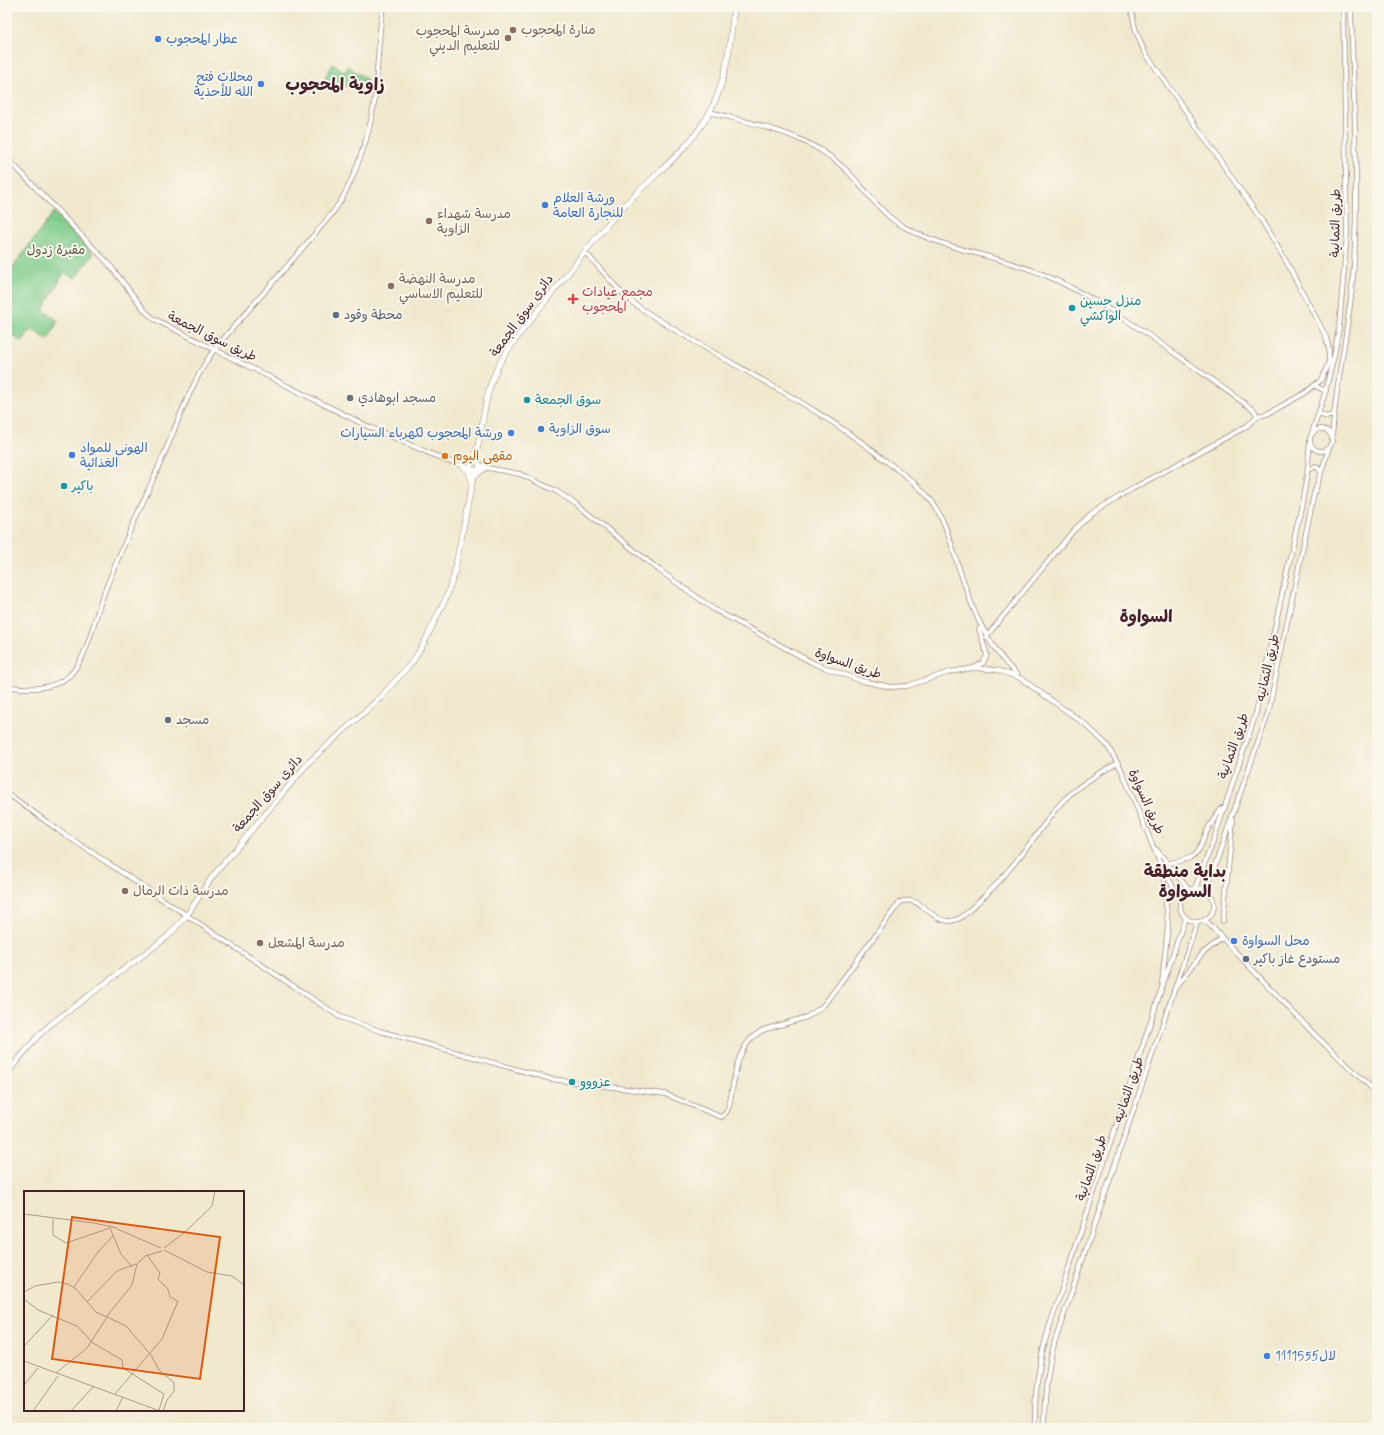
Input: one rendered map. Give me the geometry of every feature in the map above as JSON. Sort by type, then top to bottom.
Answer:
[{"type":"main road","name":"دائرى سوق الجمعة","points":[[7,1073],[34,1041],[51,1024],[155,948],[170,934],[186,915],[212,876],[310,762],[389,690],[419,652],[437,618],[454,575],[473,481],[474,466],[487,399],[499,364],[520,334],[585,252],[633,196],[686,146],[710,112],[720,90],[726,71],[734,7]]},
{"type":"main road","points":[[461,464],[469,472],[473,481],[486,468]]},
{"type":"street","points":[[7,686],[26,688],[52,685],[68,677],[77,665],[87,642],[103,595],[200,374],[215,350],[328,219],[348,188],[371,121],[375,98],[382,7]]},
{"type":"street","points":[[986,637],[1058,549],[1092,513],[1132,489],[1247,426],[1257,416],[1267,414],[1315,386],[1320,380],[1329,362],[1328,344],[1323,330],[1286,261],[1262,221],[1144,51],[1135,28],[1131,7]]},
{"type":"street","name":"طريق الثمانية","points":[[1311,436],[1326,391],[1339,328],[1348,228],[1343,7]]},
{"type":"street","points":[[1332,439],[1326,431],[1322,429],[1314,431],[1310,441],[1312,447],[1317,451],[1325,450],[1330,445],[1332,439],[1333,415],[1347,330],[1355,233],[1351,7]]},
{"type":"street","points":[[710,112],[786,133],[815,146],[843,167],[880,210],[904,228],[925,238],[1032,270],[1079,291],[1120,316],[1254,410],[1257,416]]},
{"type":"street","name":"طريق سوق الجمعة","points":[[7,158],[108,263],[150,316],[365,425],[445,460],[461,464]]},
{"type":"street","points":[[585,252],[633,304],[830,419],[869,448],[919,489],[935,506],[946,528],[987,655],[983,663],[972,668]]},
{"type":"street","points":[[1315,386],[1326,391]]},
{"type":"street","points":[[1319,413],[1326,417],[1333,415]]},
{"type":"street","name":"طريق الثمانية","points":[[1195,888],[1256,713],[1302,503],[1308,470],[1310,441]]},
{"type":"street","name":"طريق الثمانيه","points":[[1206,891],[1268,714],[1314,494],[1330,445]]},
{"type":"street","name":"طريق السواوة","points":[[461,464],[520,474],[556,491],[576,504],[659,570],[715,610],[815,664],[862,681],[891,687],[911,685],[950,672],[972,668],[997,670],[1020,678],[1099,735],[1107,745],[1118,763],[1155,847],[1163,870],[1180,900]]},
{"type":"street","points":[[1308,470],[1316,466],[1321,472]]},
{"type":"street","points":[[976,619],[986,637],[1000,656],[1020,678]]},
{"type":"street","points":[[7,793],[325,1008],[348,1020],[415,1041],[551,1079],[665,1094],[721,1118],[728,1109],[738,1060],[747,1043],[757,1033],[763,1030],[807,1017],[823,1006],[900,902],[906,900],[915,902],[935,918],[944,921],[953,921],[962,917],[983,898],[1009,870],[1064,800],[1088,781],[1118,763]]},
{"type":"street","points":[[1169,863],[1185,860],[1196,855],[1211,823],[1224,806]]},
{"type":"street","points":[[1224,921],[1233,812]]},
{"type":"street","points":[[1155,847],[1189,890]]},
{"type":"street","points":[[1162,985],[1162,971],[1168,925],[1163,870]]},
{"type":"street","points":[[1195,888],[1206,891],[1212,898],[1214,906],[1211,914],[1205,920],[1197,923],[1185,918],[1180,909],[1180,900],[1189,890],[1195,888]]},
{"type":"street","name":"طريق الثمانية","points":[[1035,1428],[1035,1393],[1040,1359],[1045,1340],[1185,918]]},
{"type":"street","points":[[1205,920],[1315,1035],[1377,1093]]},
{"type":"street","name":"طريق الثمانيه","points":[[1044,1428],[1044,1402],[1054,1344],[1197,923]]},
{"type":"street","points":[[1173,990],[1202,954],[1222,938]]},
{"type":"green space","points":[[333,64],[345,72],[348,66],[370,82],[368,91],[326,82],[325,77]]},
{"type":"green space","name":"مقبرة زدول","points":[[54,212],[94,254],[75,278],[64,273],[43,310],[58,321],[48,340],[31,329],[22,342],[10,334],[7,338],[7,275]]},
{"type":"place","name":"منارة المحجوب","points":[[513,30]]},
{"type":"place","name":"مدرسة المحجوب للتعليم الديني","points":[[508,38]]},
{"type":"place","name":"عطار المحجوب","points":[[158,39]]},
{"type":"place","name":"محلات فتح الله للأحذية","points":[[261,84]]},
{"type":"place","name":"ورشة العلام للنجارة العامة","points":[[545,205]]},
{"type":"place","name":"مدرسة شهداء الزاوية","points":[[429,221]]},
{"type":"place","name":"مدرسة النهضة للتعليم الاساسي","points":[[391,286]]},
{"type":"place","name":"مجمع عيادات المحجوب","points":[[573,299]]},
{"type":"place","name":"منزل حسين الواكشي","points":[[1072,308]]},
{"type":"place","name":"محطة وقود","points":[[336,315]]},
{"type":"place","name":"مسجد ابوهادي","points":[[350,398]]},
{"type":"place","name":"سوق الجمعة","points":[[527,400]]},
{"type":"place","name":"سوق الزاوية","points":[[541,429]]},
{"type":"place","name":"ورشة المحجوب لكهرباء السيارات","points":[[511,433]]},
{"type":"place","name":"الهونى للمواد الغذائية","points":[[72,455]]},
{"type":"place","name":"مقهى اليوم","points":[[445,456]]},
{"type":"place","name":"باكير","points":[[64,486]]},
{"type":"place","name":"مسجد","points":[[168,720]]},
{"type":"place","name":"مدرسة ذات الرمال","points":[[125,891]]},
{"type":"place","name":"محل السواوة","points":[[1234,941]]},
{"type":"place","name":"مدرسة المشعل","points":[[260,943]]},
{"type":"place","name":"مستودع غاز باكير","points":[[1246,959]]},
{"type":"place","name":"عزووو","points":[[572,1082]]},
{"type":"place","name":"1111555لال","points":[[1267,1356]]},
{"type":"district","name":"زاوية المحجوب","points":[[335,85]]},
{"type":"district","name":"السواوة","points":[[1146,617]]},
{"type":"district","name":"بداية منطقة السواوة","points":[[1185,882]]}]
